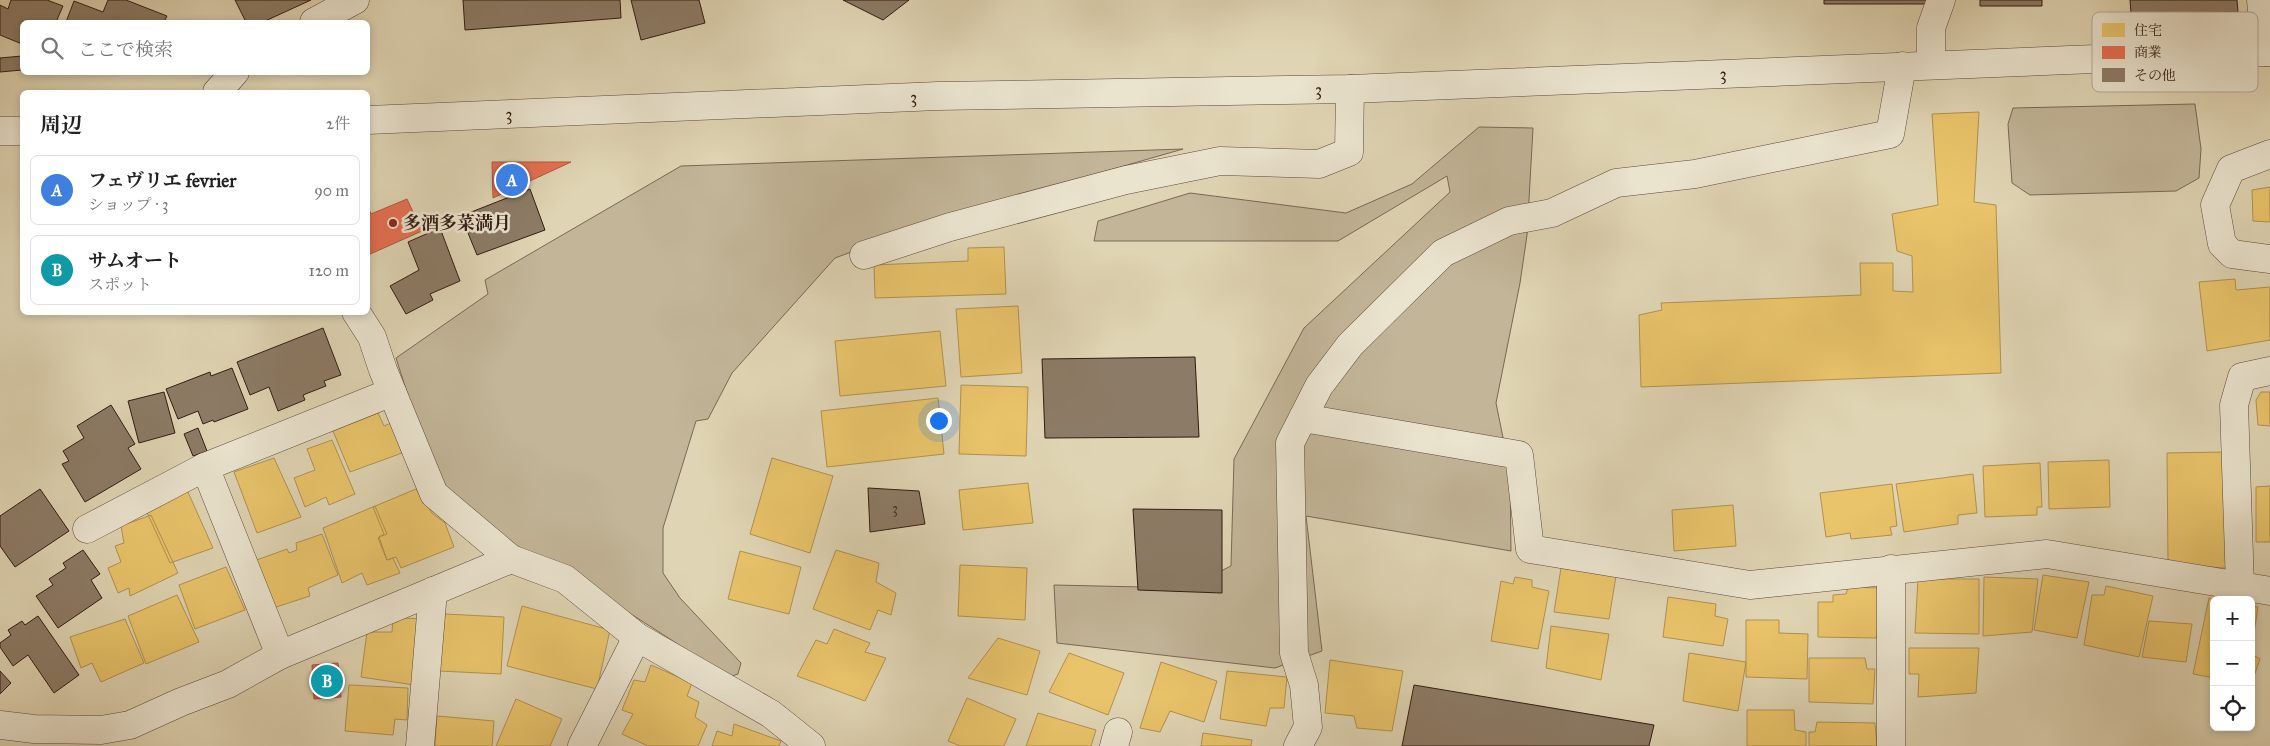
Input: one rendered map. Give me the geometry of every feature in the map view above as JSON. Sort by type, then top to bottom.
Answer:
[{"type":"street","points":[[318,20],[355,0]]},
{"type":"street","points":[[1931,65],[1931,28],[1941,0]]},
{"type":"street","points":[[2261,0],[2268,52]]},
{"type":"street","name":"3","points":[[370,120],[938,96],[1350,89],[2092,59]]},
{"type":"street","points":[[1298,746],[1308,727],[1304,685],[1294,653],[1290,444],[1319,386],[1350,345],[1443,253],[1509,220],[1552,213],[1616,183],[1695,174],[1890,134],[1902,66]]},
{"type":"street","points":[[219,90],[232,75]]},
{"type":"street","points":[[864,255],[950,227],[1135,178],[1220,162],[1320,164],[1349,152],[1350,89]]},
{"type":"street","points":[[0,132],[20,131]]},
{"type":"street","points":[[2270,154],[2231,169],[2215,205],[2222,244],[2232,254],[2270,259]]},
{"type":"street","points":[[358,315],[372,338],[434,494],[511,559],[565,579],[637,636],[771,714],[798,742]]},
{"type":"street","points":[[2240,586],[2234,405],[2242,377],[2270,371]]},
{"type":"street","points":[[87,529],[205,467],[392,392]]},
{"type":"street","points":[[1303,418],[1519,455],[1530,549],[1750,585],[2047,554],[2270,591]]},
{"type":"street","points":[[205,467],[280,655]]},
{"type":"street","points":[[0,725],[74,738],[101,730],[130,725],[181,702],[228,684],[280,655],[511,559]]},
{"type":"street","points":[[1891,569],[1891,746]]},
{"type":"street","points":[[420,746],[433,592]]},
{"type":"street","points":[[582,746],[637,636]]},
{"type":"shaded area","points":[[2195,104],[2201,149],[2199,178],[2176,191],[2030,195],[2012,183],[2008,124],[2013,108]]},
{"type":"shaded area","points":[[1479,127],[1533,128],[1527,235],[1520,283],[1496,403],[1510,472],[1511,551],[1306,516],[1322,651],[1275,668],[1057,643],[1054,585],[1186,588],[1231,566],[1234,459],[1304,328],[1450,192],[1447,176],[1338,241],[1094,241],[1098,221],[1190,193],[1346,213],[1412,184]]},
{"type":"shaded area","points":[[1183,149],[946,217],[835,258],[732,373],[708,419],[696,421],[663,528],[663,573],[680,598],[741,663],[738,674],[729,677],[620,607],[515,552],[451,499],[417,424],[396,358],[488,294],[485,280],[681,166]]},
{"type":"building: 住宅","points":[[1979,112],[1974,202],[1996,205],[2001,373],[1641,387],[1639,315],[1662,310],[1661,303],[1861,295],[1860,263],[1893,263],[1893,291],[1913,292],[1912,256],[1897,251],[1892,214],[1938,205],[1932,114]]},
{"type":"building: 住宅","points":[[2270,187],[2270,222],[2253,221],[2252,190]]},
{"type":"building: 住宅","points":[[1004,247],[1006,294],[875,298],[874,265],[968,261],[968,248]]},
{"type":"building: 住宅","points":[[2235,279],[2236,290],[2270,287],[2270,340],[2207,351],[2199,282]]},
{"type":"building: 住宅","points":[[1018,306],[1022,373],[961,377],[956,309]]},
{"type":"building: 住宅","points":[[940,331],[946,386],[840,396],[835,341]]},
{"type":"building: 住宅","points":[[961,385],[1028,387],[1026,456],[959,454]]},
{"type":"building: 住宅","points":[[2261,392],[2270,392],[2270,426],[2258,425],[2256,400]]},
{"type":"building: 住宅","points":[[938,398],[944,454],[827,467],[821,411]]},
{"type":"building: 住宅","points":[[378,413],[384,426],[391,423],[402,453],[350,472],[333,431]]},
{"type":"building: 住宅","points":[[332,440],[355,494],[329,505],[326,497],[305,507],[294,478],[315,470],[307,449]]},
{"type":"building: 住宅","points":[[2224,452],[2226,568],[2168,565],[2167,453]]},
{"type":"building: 住宅","points":[[274,458],[301,517],[257,533],[234,472]]},
{"type":"building: 住宅","points":[[772,458],[833,476],[810,553],[750,534]]},
{"type":"building: 住宅","points":[[2109,460],[2110,507],[2049,509],[2048,462]]},
{"type":"building: 住宅","points":[[2040,463],[2042,507],[2037,507],[2037,515],[1985,517],[1983,466]]},
{"type":"building: 住宅","points":[[1973,474],[1977,513],[1958,515],[1958,524],[1904,532],[1896,484]]},
{"type":"building: 住宅","points":[[1028,483],[1033,523],[963,530],[959,490]]},
{"type":"building: 住宅","points":[[1892,484],[1897,526],[1890,527],[1892,535],[1851,539],[1850,533],[1826,537],[1820,493]]},
{"type":"building: 住宅","points":[[2270,486],[2270,542],[2256,542],[2256,487]]},
{"type":"building: 住宅","points":[[416,489],[432,513],[445,523],[454,547],[401,568],[396,557],[387,560],[378,538],[384,534],[373,507]]},
{"type":"building: 住宅","points":[[187,490],[213,548],[170,563],[145,508]]},
{"type":"building: 住宅","points":[[1733,505],[1736,546],[1674,551],[1672,510]]},
{"type":"building: 住宅","points":[[375,506],[387,534],[379,537],[387,560],[393,558],[400,573],[367,585],[362,573],[342,583],[323,528]]},
{"type":"building: 住宅","points":[[151,515],[178,573],[130,596],[129,588],[118,593],[108,568],[121,562],[115,546],[124,543],[121,526]]},
{"type":"building: 住宅","points":[[322,534],[338,575],[308,588],[310,596],[273,608],[254,561],[287,549],[289,553],[297,550],[296,543]]},
{"type":"building: 住宅","points":[[836,550],[879,563],[876,582],[896,593],[891,615],[878,610],[870,630],[813,609]]},
{"type":"building: 住宅","points":[[740,551],[801,567],[789,614],[728,599]]},
{"type":"building: 住宅","points":[[960,565],[1027,568],[1025,620],[958,616]]},
{"type":"building: 住宅","points":[[226,567],[245,610],[195,629],[179,585]]},
{"type":"building: 住宅","points":[[1561,568],[1616,576],[1609,619],[1554,612]]},
{"type":"building: 住宅","points":[[2043,575],[2089,582],[2077,638],[2034,630]]},
{"type":"building: 住宅","points":[[1515,577],[1532,580],[1532,587],[1549,591],[1538,649],[1491,641],[1501,581],[1513,584]]},
{"type":"building: 住宅","points":[[1984,577],[2038,579],[2032,632],[1983,636]]},
{"type":"building: 住宅","points":[[1918,579],[1979,579],[1979,634],[1915,633]]},
{"type":"building: 住宅","points":[[2106,586],[2153,596],[2139,657],[2084,645],[2092,595],[2104,595]]},
{"type":"building: 住宅","points":[[1848,587],[1879,588],[1877,638],[1818,637],[1818,602],[1833,602],[1833,595],[1846,594]]},
{"type":"building: 住宅","points":[[177,595],[199,642],[146,664],[128,616]]},
{"type":"building: 住宅","points":[[1668,597],[1716,604],[1715,616],[1728,619],[1723,646],[1663,637]]},
{"type":"building: 住宅","points":[[2209,598],[2210,598],[2210,677],[2193,674]]},
{"type":"building: 住宅","points":[[522,606],[610,630],[597,689],[507,666]]},
{"type":"building: 住宅","points":[[2255,607],[2258,607],[2255,627]]},
{"type":"building: 住宅","points":[[445,614],[504,617],[501,674],[439,671]]},
{"type":"building: 住宅","points":[[393,617],[419,619],[414,685],[361,677],[367,632],[392,632]]},
{"type":"building: 住宅","points":[[125,619],[144,663],[101,682],[92,663],[81,668],[70,637]]},
{"type":"building: 住宅","points":[[1746,620],[1779,620],[1779,633],[1808,634],[1807,679],[1746,677]]},
{"type":"building: 住宅","points":[[2149,621],[2192,624],[2186,662],[2142,657]]},
{"type":"building: 住宅","points":[[1551,626],[1609,634],[1601,680],[1546,668]]},
{"type":"building: 住宅","points":[[834,629],[870,643],[865,652],[886,658],[865,701],[797,676],[816,640],[827,644]]},
{"type":"building: 住宅","points":[[998,638],[1040,651],[1027,695],[968,678]]},
{"type":"building: 住宅","points":[[1909,648],[1979,648],[1976,693],[1918,697],[1919,674],[1909,674]]},
{"type":"building: 住宅","points":[[1069,653],[1124,673],[1108,715],[1049,692]]},
{"type":"building: 住宅","points":[[1689,653],[1746,662],[1738,711],[1683,701]]},
{"type":"building: 住宅","points":[[2255,656],[2260,659],[2255,673]]},
{"type":"building: 住宅","points":[[1809,658],[1865,658],[1867,669],[1875,669],[1873,704],[1809,702]]},
{"type":"building: 住宅","points":[[1330,660],[1403,671],[1392,731],[1357,728],[1354,716],[1325,713]]},
{"type":"building: 住宅","points":[[1161,662],[1217,681],[1204,722],[1170,711],[1160,732],[1140,728]]},
{"type":"building: 住宅","points":[[651,665],[692,683],[687,696],[699,702],[695,717],[707,725],[698,746],[648,746],[622,734],[633,714],[622,710],[634,680],[645,682]]},
{"type":"building: 住宅","points":[[1227,671],[1287,677],[1284,708],[1270,708],[1266,726],[1220,719]]},
{"type":"building: 住宅","points":[[349,685],[408,688],[407,720],[395,719],[393,735],[345,731]]},
{"type":"building: 住宅","points":[[967,698],[1016,719],[1004,746],[960,746],[948,741]]},
{"type":"building: 住宅","points":[[516,699],[562,719],[550,746],[496,746]]},
{"type":"building: 住宅","points":[[1747,710],[1794,710],[1795,730],[1806,732],[1806,746],[1747,746]]},
{"type":"building: 住宅","points":[[1038,713],[1096,730],[1091,746],[1026,746]]},
{"type":"building: 住宅","points":[[437,716],[494,721],[492,746],[435,746]]},
{"type":"building: 住宅","points":[[1817,722],[1875,723],[1877,746],[1809,746],[1809,732],[1815,732]]},
{"type":"building: 住宅","points":[[734,724],[781,741],[779,746],[712,746],[717,731],[732,736]]},
{"type":"building: 住宅","points":[[1203,733],[1252,740],[1251,746],[1201,746]]},
{"type":"building: 商業","points":[[492,162],[571,162],[493,198]]},
{"type":"building: 商業","name":"多酒多菜満月","points":[[407,199],[422,231],[370,254],[370,212],[371,214]]},
{"type":"building: 商業","points":[[338,663],[341,697],[314,699],[312,665]]},
{"type":"building: その他","points":[[11,0],[47,0],[63,6],[57,20],[20,20],[20,43],[0,35],[0,5],[8,9]]},
{"type":"building: その他","points":[[108,0],[126,0],[167,16],[165,20],[67,20],[74,1],[103,12]]},
{"type":"building: その他","points":[[235,0],[311,0],[267,20],[245,20]]},
{"type":"building: その他","points":[[463,0],[620,0],[621,18],[465,30]]},
{"type":"building: その他","points":[[631,0],[699,0],[705,23],[641,40]]},
{"type":"building: その他","points":[[843,0],[909,0],[883,20]]},
{"type":"building: その他","points":[[1824,0],[1930,0],[1930,4],[1824,4]]},
{"type":"building: その他","points":[[1980,0],[2042,0],[2042,6],[1980,6]]},
{"type":"building: その他","points":[[2130,0],[2237,0],[2238,12],[2131,12]]},
{"type":"building: その他","points":[[20,56],[20,70],[0,72],[0,58]]},
{"type":"building: その他","points":[[530,189],[545,230],[477,255],[461,216]]},
{"type":"building: その他","points":[[440,228],[460,281],[430,294],[433,300],[406,314],[390,286],[419,270],[408,242]]},
{"type":"building: その他","points":[[323,328],[341,375],[324,381],[326,386],[303,395],[305,400],[278,411],[269,387],[250,395],[237,362]]},
{"type":"building: その他","points":[[1195,357],[1199,437],[1045,438],[1042,359]]},
{"type":"building: その他","points":[[232,368],[248,409],[214,422],[213,420],[203,424],[198,411],[178,419],[166,389],[210,372],[211,376]]},
{"type":"building: その他","points":[[164,392],[175,433],[139,443],[128,401]]},
{"type":"building: その他","points":[[111,405],[135,444],[128,448],[141,469],[85,502],[62,464],[69,461],[63,451],[84,438],[77,426]]},
{"type":"building: その他","points":[[198,428],[207,451],[193,456],[184,434]]},
{"type":"building: その他","points":[[868,488],[919,491],[925,524],[870,532]]},
{"type":"building: その他","points":[[40,489],[69,531],[15,567],[0,546],[0,516]]},
{"type":"building: その他","points":[[1133,509],[1222,510],[1222,593],[1138,590]]},
{"type":"building: その他","points":[[83,550],[100,574],[91,580],[102,598],[58,628],[36,596],[53,585],[49,579],[66,568],[63,563]]},
{"type":"building: その他","points":[[38,616],[79,675],[54,693],[28,655],[13,666],[0,647],[0,643],[11,635],[8,630],[22,621],[25,625]]},
{"type":"building: その他","points":[[0,671],[11,683],[0,694]]},
{"type":"building: その他","points":[[1414,685],[1654,725],[1649,746],[1402,746]]},
{"type":"place","name":"フェヴリエ fevrier","points":[[512,180]]},
{"type":"place","name":"多酒多菜満月","points":[[393,223]]},
{"type":"place","name":"サムオート","points":[[327,681]]}]
